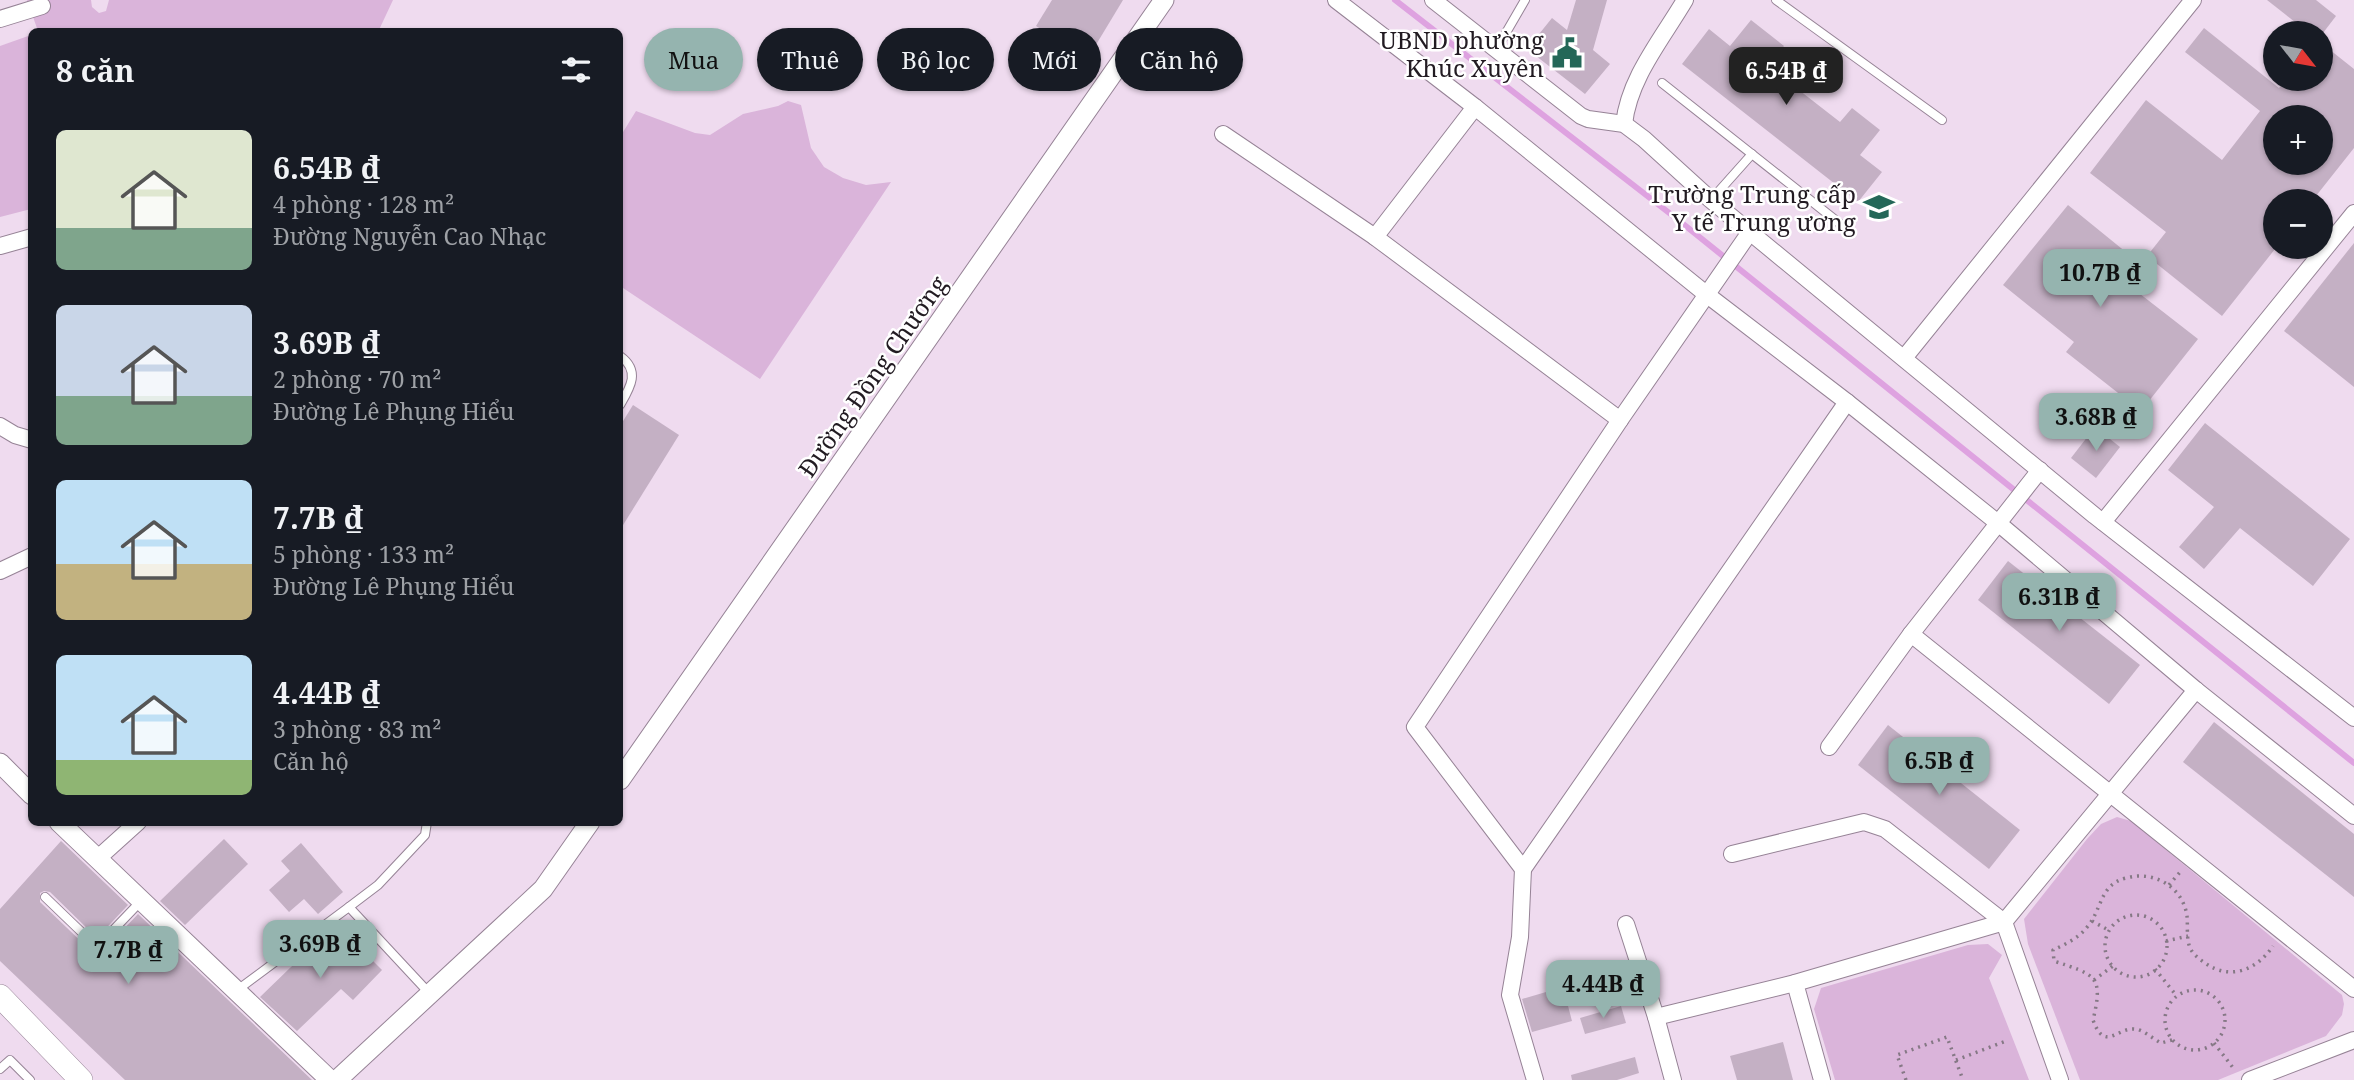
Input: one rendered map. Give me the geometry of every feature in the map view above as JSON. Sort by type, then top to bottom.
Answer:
[{"type":"main road","points":[[0,996],[81,1080]]},
{"type":"street","name":"Đường Đồng Chương","points":[[623,776],[1164,0]]},
{"type":"street","points":[[1336,0],[1475,107],[1706,294],[2000,519],[2196,690],[2354,816]]},
{"type":"street","points":[[1433,0],[1581,116],[1624,124],[1710,200],[1746,238],[1904,358],[2035,476],[2103,522],[2354,718]]},
{"type":"street","points":[[1624,124],[1626,106],[1634,85],[1685,0]]},
{"type":"street","points":[[1904,358],[2193,0]]},
{"type":"street","points":[[0,19],[42,6]]},
{"type":"street","points":[[1375,237],[1475,107]]},
{"type":"street","points":[[1223,134],[1375,237],[1620,420]]},
{"type":"street","points":[[2103,522],[2354,213]]},
{"type":"street","points":[[0,246],[28,238]]},
{"type":"street","points":[[1523,869],[1415,727],[1620,420],[1746,238]]},
{"type":"street","points":[[1535,1080],[1510,995],[1520,937],[1523,869],[1847,402]]},
{"type":"street","points":[[0,426],[28,439]]},
{"type":"street","points":[[1829,747],[1911,634],[2035,476]]},
{"type":"street","points":[[0,571],[28,558]]},
{"type":"street","points":[[1911,634],[2354,989]]},
{"type":"street","points":[[1656,1017],[1795,984],[2004,922],[2196,690]]},
{"type":"street","points":[[0,763],[28,791]]},
{"type":"street","points":[[1732,854],[1864,822],[1885,829],[2004,922],[2060,1080]]},
{"type":"street","points":[[63,826],[330,1080]]},
{"type":"street","points":[[97,859],[134,826]]},
{"type":"street","points":[[338,1080],[543,889],[587,826]]},
{"type":"street","points":[[1626,924],[1673,1080]]},
{"type":"street","points":[[1795,984],[1822,1080]]},
{"type":"street","points":[[2250,1080],[2354,1040]]},
{"type":"lane","points":[[1496,50],[1525,0]]},
{"type":"lane","points":[[1776,0],[1942,120]]},
{"type":"lane","points":[[1662,83],[1848,230]]},
{"type":"lane","points":[[1710,200],[1752,154]]},
{"type":"lane","points":[[623,359],[633,372],[630,388],[623,400]]},
{"type":"lane","points":[[236,991],[378,885],[425,835],[426,826]]},
{"type":"lane","points":[[45,897],[97,947],[141,901]]},
{"type":"lane","points":[[349,907],[430,994]]},
{"type":"lane","points":[[0,1069],[10,1059],[30,1080]]},
{"type":"path","points":[[2169,885],[2184,866]]},
{"type":"path","points":[[2172,1040],[2161,1043],[2137,1029],[2116,1037],[2100,1033],[2093,1020],[2099,993],[2094,980],[2081,970],[2054,961],[2053,950],[2075,939],[2092,922],[2103,895],[2110,887],[2125,878],[2156,878],[2169,885],[2183,902],[2191,950],[2217,971],[2248,969],[2264,959],[2276,941]]},
{"type":"path","points":[[2126,916],[2144,916],[2160,926],[2166,941],[2166,953],[2162,962],[2155,969],[2137,976],[2128,975],[2113,966],[2105,946],[2109,931],[2117,921],[2126,916]]},
{"type":"path","points":[[2092,922],[2109,931]]},
{"type":"path","points":[[2166,941],[2188,936]]},
{"type":"path","points":[[2094,980],[2113,966]]},
{"type":"path","points":[[2155,969],[2176,995]]},
{"type":"path","points":[[2194,989],[2204,990],[2219,1000],[2224,1008],[2225,1027],[2214,1043],[2196,1050],[2187,1049],[2172,1040],[2166,1030],[2165,1021],[2166,1011],[2176,995],[2194,989]]},
{"type":"path","points":[[1906,1080],[1897,1055],[1947,1037],[1963,1080]]},
{"type":"path","points":[[1956,1060],[2006,1041]]},
{"type":"path","points":[[2214,1043],[2234,1069]]},
{"type":"shaded area","points":[[27,0],[91,0],[92,7],[99,13],[106,11],[109,0],[393,0],[380,28],[37,28]]},
{"type":"shaded area","points":[[28,36],[28,210],[0,217],[0,46]]},
{"type":"shaded area","points":[[788,101],[801,105],[811,148],[824,167],[843,178],[866,185],[891,182],[760,379],[623,288],[623,132],[636,111],[695,133],[710,135],[743,114]]},
{"type":"shaded area","points":[[2117,817],[2131,821],[2342,995],[2342,1015],[2326,1036],[2218,1080],[2080,1080],[2028,944],[2024,919],[2087,839],[2101,824]]},
{"type":"shaded area","points":[[1988,944],[2002,955],[1989,978],[2029,1080],[1835,1080],[1814,1009],[1821,988],[1968,945]]},
{"type":"building","points":[[1052,0],[1123,0],[1101,36],[1101,28],[1036,26]]},
{"type":"building","points":[[1576,0],[1607,0],[1593,50],[1610,64],[1585,94],[1527,49],[1552,18],[1567,30]]},
{"type":"building","points":[[2267,0],[2316,0],[2336,16],[2332,21],[2294,21]]},
{"type":"building","points":[[1751,20],[1784,46],[1768,66],[1840,122],[1852,108],[1880,130],[1860,155],[1882,172],[1858,202],[1682,64],[1709,29],[1730,46]]},
{"type":"building","points":[[2204,28],[2263,75],[2263,91],[2333,91],[2333,52],[2354,69],[2354,148],[2333,174],[2333,105],[2263,105],[2263,175],[2333,175],[2322,189],[2263,189],[2263,259],[2267,259],[2222,316],[2147,256],[2166,232],[2090,173],[2146,100],[2222,160],[2260,111],[2185,52]]},
{"type":"building","points":[[2068,205],[2132,257],[2117,276],[2198,339],[2141,411],[2066,352],[2074,342],[2003,285]]},
{"type":"building","points":[[2354,243],[2354,387],[2284,331]]},
{"type":"building","points":[[633,405],[679,435],[623,525],[623,421]]},
{"type":"building","points":[[2205,423],[2350,539],[2313,586],[2240,528],[2204,569],[2179,547],[2214,507],[2168,470]]},
{"type":"building","points":[[2095,427],[2120,447],[2096,478],[2071,458]]},
{"type":"building","points":[[2008,561],[2140,665],[2109,704],[1978,600]]},
{"type":"building","points":[[2214,722],[2354,834],[2354,897],[2183,762]]},
{"type":"building","points":[[1888,725],[2020,830],[1989,869],[1858,765]]},
{"type":"building","points":[[224,839],[248,864],[185,925],[160,901]]},
{"type":"building","points":[[61,841],[128,905],[97,938],[50,892],[40,893],[40,902],[92,952],[102,952],[138,914],[312,1080],[125,1080],[0,961],[0,909]]},
{"type":"building","points":[[301,843],[343,892],[318,914],[304,899],[289,912],[269,890],[290,871],[281,861]]},
{"type":"building","points":[[347,935],[382,970],[353,1000],[341,989],[297,1031],[260,997],[322,937],[333,949]]},
{"type":"building","points":[[1563,987],[1572,1021],[1532,1032],[1522,999]]},
{"type":"building","points":[[1621,1006],[1626,1023],[1585,1034],[1580,1018]]},
{"type":"building","points":[[1783,1042],[1793,1080],[1737,1080],[1730,1056]]},
{"type":"building","points":[[1635,1057],[1639,1073],[1617,1080],[1572,1080],[1571,1075]]},
{"type":"waterway","points":[[1395,0],[1677,219],[2354,763]]},
{"type":"place","name":"UBND phường Khúc Xuyên","points":[[1567,53]]},
{"type":"place","name":"Trường Trung cấp Y tế Trung ương","points":[[1879,207]]}]
